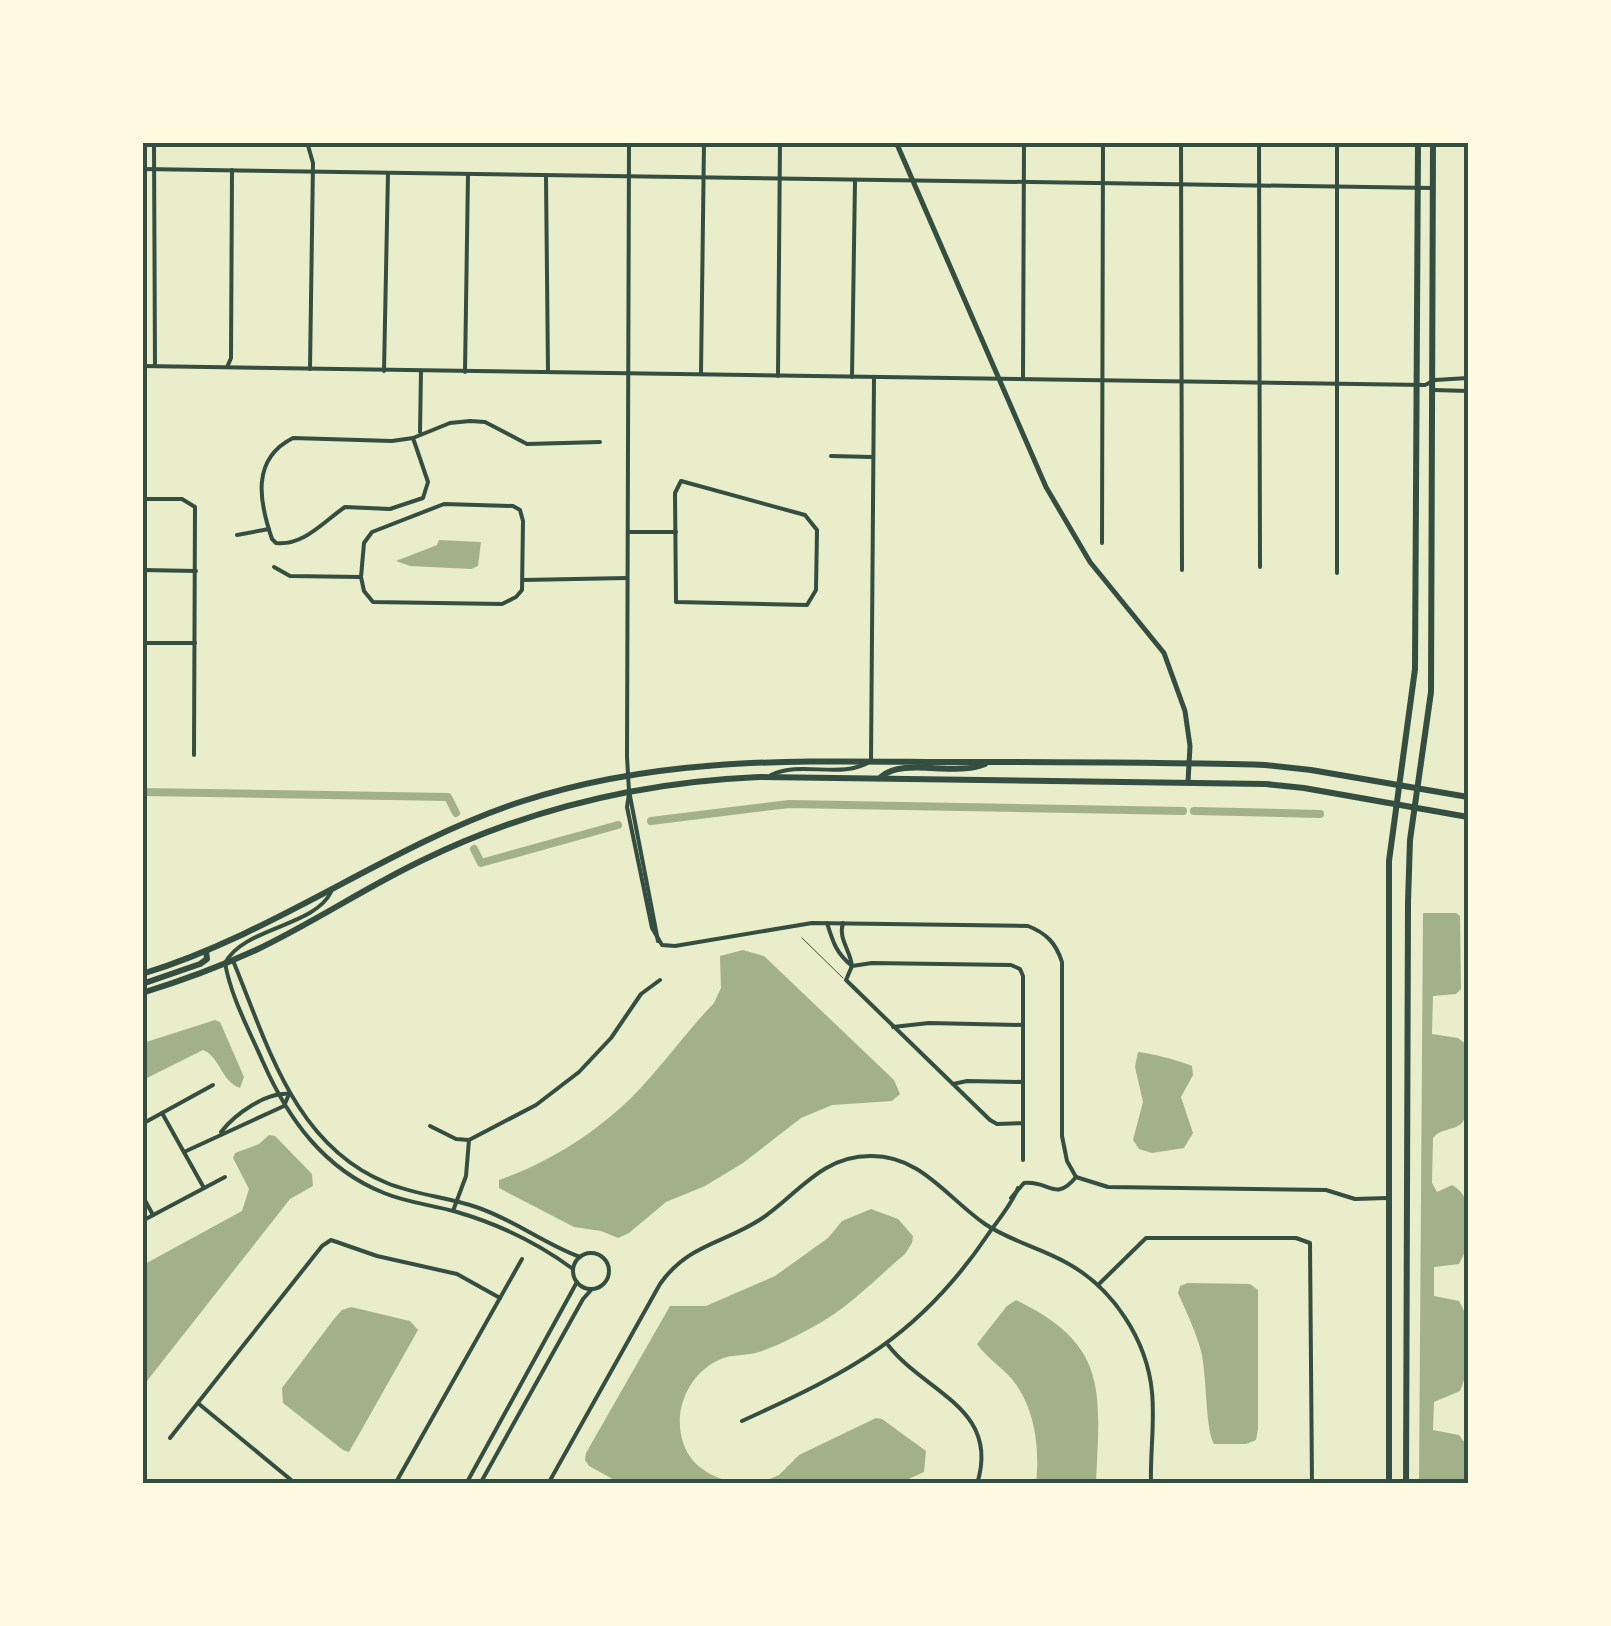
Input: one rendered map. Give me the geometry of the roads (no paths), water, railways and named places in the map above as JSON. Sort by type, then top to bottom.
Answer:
[{"type":"main road","points":[[896,142],[997,379],[1066,524],[1090,562],[1164,652],[1185,711],[1191,764],[1188,782]]},
{"type":"main road","points":[[1389,1484],[1388,909],[1398,785],[1415,669],[1421,386],[1418,142]]},
{"type":"main road","points":[[1406,1484],[1408,902],[1415,808],[1431,692],[1433,142]]},
{"type":"main road","points":[[142,974],[206,952],[454,826],[524,801],[628,776],[728,762],[1296,768],[1468,797]]},
{"type":"main road","points":[[880,778],[895,769],[960,769],[988,762]]},
{"type":"main road","points":[[142,993],[229,961],[466,840],[532,816],[629,791],[698,781],[767,777],[1188,782],[1304,788],[1468,817]]},
{"type":"main road","points":[[142,984],[204,962],[208,958],[206,952]]},
{"type":"street","points":[[154,142],[154,366]]},
{"type":"street","points":[[307,142],[312,172],[310,369]]},
{"type":"street","points":[[630,142],[628,807],[652,928],[658,941],[674,946],[827,923],[1028,926],[1052,941],[1060,955],[1062,1136],[1067,1161],[1076,1177],[1108,1188],[1326,1190],[1355,1199],[1389,1198]]},
{"type":"street","points":[[701,375],[704,142]]},
{"type":"street","points":[[778,376],[780,142]]},
{"type":"street","points":[[1023,379],[1024,142]]},
{"type":"street","points":[[1102,543],[1103,142]]},
{"type":"street","points":[[1181,142],[1182,570]]},
{"type":"street","points":[[1259,142],[1260,567]]},
{"type":"street","points":[[1337,142],[1337,573]]},
{"type":"street","points":[[142,169],[1432,188]]},
{"type":"street","points":[[227,367],[232,358],[232,170]]},
{"type":"street","points":[[384,371],[388,172]]},
{"type":"street","points":[[465,372],[468,174]]},
{"type":"street","points":[[546,177],[548,373]]},
{"type":"street","points":[[852,376],[855,181]]},
{"type":"street","points":[[142,366],[1338,384],[1468,391]]},
{"type":"street","points":[[420,371],[420,433]]},
{"type":"street","points":[[767,777],[782,770],[846,770],[871,762],[874,377]]},
{"type":"street","points":[[1421,386],[1435,380],[1468,378]]},
{"type":"street","points":[[414,438],[428,482],[423,498],[390,509],[345,507],[322,528],[289,544],[276,544],[269,529],[262,472],[268,456],[280,444],[306,436],[364,442],[414,438],[470,420],[485,422],[527,444],[600,442]]},
{"type":"street","points":[[830,456],[872,456]]},
{"type":"street","points":[[681,481],[805,515],[817,530],[816,590],[806,605],[676,602],[676,532],[676,493],[681,481]]},
{"type":"street","points":[[142,499],[189,502],[195,507],[194,755]]},
{"type":"street","points":[[444,504],[514,506],[520,510],[523,580],[516,597],[502,604],[373,602],[360,577],[364,543],[372,532],[444,504]]},
{"type":"street","points":[[237,535],[269,529]]},
{"type":"street","points":[[628,532],[676,532]]},
{"type":"street","points":[[274,567],[290,576],[360,577]]},
{"type":"street","points":[[142,570],[196,571]]},
{"type":"street","points":[[523,580],[627,578]]},
{"type":"street","points":[[142,643],[195,643]]},
{"type":"street","points":[[333,888],[327,900],[236,948],[229,961],[228,978],[284,1106],[318,1150],[376,1190],[495,1225],[573,1269]]},
{"type":"street","points":[[827,923],[835,949],[852,966]]},
{"type":"street","points":[[843,923],[840,932],[852,966],[846,980],[994,1123],[1023,1123]]},
{"type":"street","points":[[835,949],[844,942]]},
{"type":"street","points":[[229,961],[289,1094],[308,1122],[338,1153],[380,1180],[500,1215],[580,1256],[598,1254],[609,1268],[603,1284],[583,1299],[480,1484]]},
{"type":"street","points":[[852,966],[1014,965],[1023,976],[1024,1160]]},
{"type":"street","points":[[430,1126],[456,1139],[469,1140],[536,1106],[580,1072],[612,1038],[642,994],[660,980]]},
{"type":"street","points":[[893,1027],[929,1023],[1023,1025]]},
{"type":"street","points":[[953,1084],[1023,1082]]},
{"type":"street","points":[[142,1124],[213,1085]]},
{"type":"street","points":[[184,1152],[277,1093],[289,1094]]},
{"type":"street","points":[[221,1132],[234,1131],[284,1106],[289,1094]]},
{"type":"street","points":[[251,1108],[257,1120]]},
{"type":"street","points":[[162,1113],[204,1188]]},
{"type":"street","points":[[453,1211],[466,1176],[469,1140]]},
{"type":"street","points":[[548,1484],[670,1270],[694,1250],[763,1218],[826,1166],[870,1156],[893,1158],[916,1167],[992,1228],[1068,1263],[1098,1285],[1130,1326],[1149,1370],[1154,1421],[1151,1484]]},
{"type":"street","points":[[142,1221],[225,1177]]},
{"type":"street","points":[[742,1421],[813,1389],[888,1345],[948,1290],[1018,1188],[1028,1182],[1062,1190],[1076,1177]]},
{"type":"street","points":[[376,1190],[380,1180]]},
{"type":"street","points":[[142,1194],[154,1215]]},
{"type":"street","points":[[1098,1285],[1146,1238],[1296,1238],[1310,1242],[1312,1484]]},
{"type":"street","points":[[170,1438],[322,1246],[331,1240],[377,1256],[456,1274],[500,1298]]},
{"type":"street","points":[[466,1484],[576,1282],[573,1269],[580,1256]]},
{"type":"street","points":[[376,1484],[393,1484],[522,1259]]},
{"type":"street","points":[[576,1282],[592,1289]]},
{"type":"street","points":[[888,1345],[912,1372],[955,1402],[969,1418],[980,1448],[977,1484]]},
{"type":"street","points":[[198,1404],[296,1484]]},
{"type":"lane","points":[[802,938],[846,980]]},
{"type":"waterway","points":[[142,792],[448,797],[456,813]]},
{"type":"waterway","points":[[651,821],[789,804],[1183,811]]},
{"type":"waterway","points":[[1194,811],[1320,814]]},
{"type":"waterway","points":[[474,849],[481,863],[618,825]]}]
